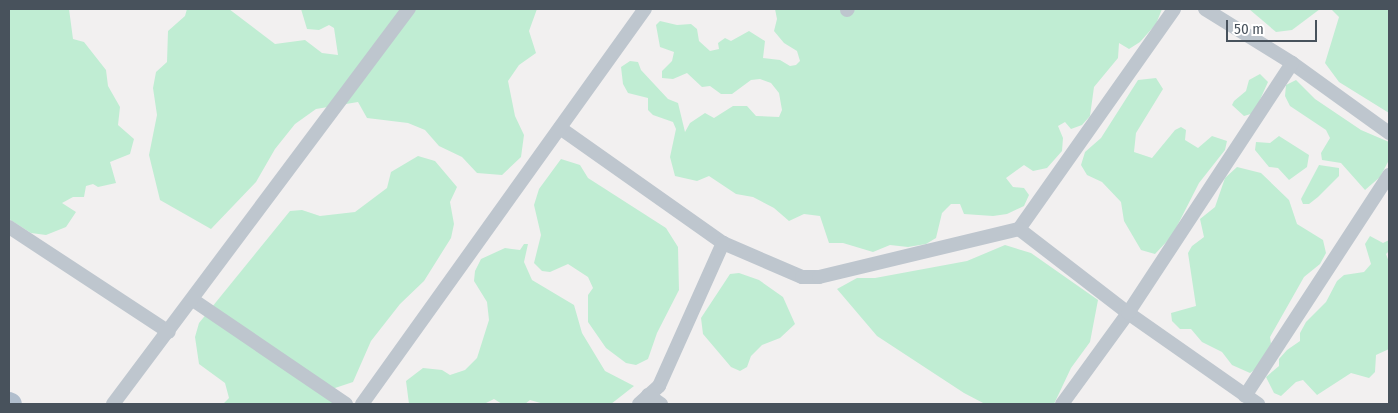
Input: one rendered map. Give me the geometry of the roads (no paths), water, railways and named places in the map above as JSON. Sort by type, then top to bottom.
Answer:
[{"type":"street","points":[[113,404],[170,332],[409,9]]},
{"type":"street","points":[[362,404],[645,9]]},
{"type":"street","points":[[560,128],[723,243],[802,276],[819,277],[1019,229],[1174,9]]},
{"type":"street","points":[[1205,9],[1292,63],[1389,133]]},
{"type":"street","points":[[1062,404],[1128,313],[1292,63]]},
{"type":"street","points":[[1245,396],[1389,175]]},
{"type":"street","points":[[9,227],[170,332]]},
{"type":"street","points":[[1019,229],[1128,313],[1258,404]]},
{"type":"street","points":[[643,400],[659,386],[723,243]]},
{"type":"street","points":[[193,300],[346,404]]},
{"type":"street","points":[[643,400],[661,404]]}]
